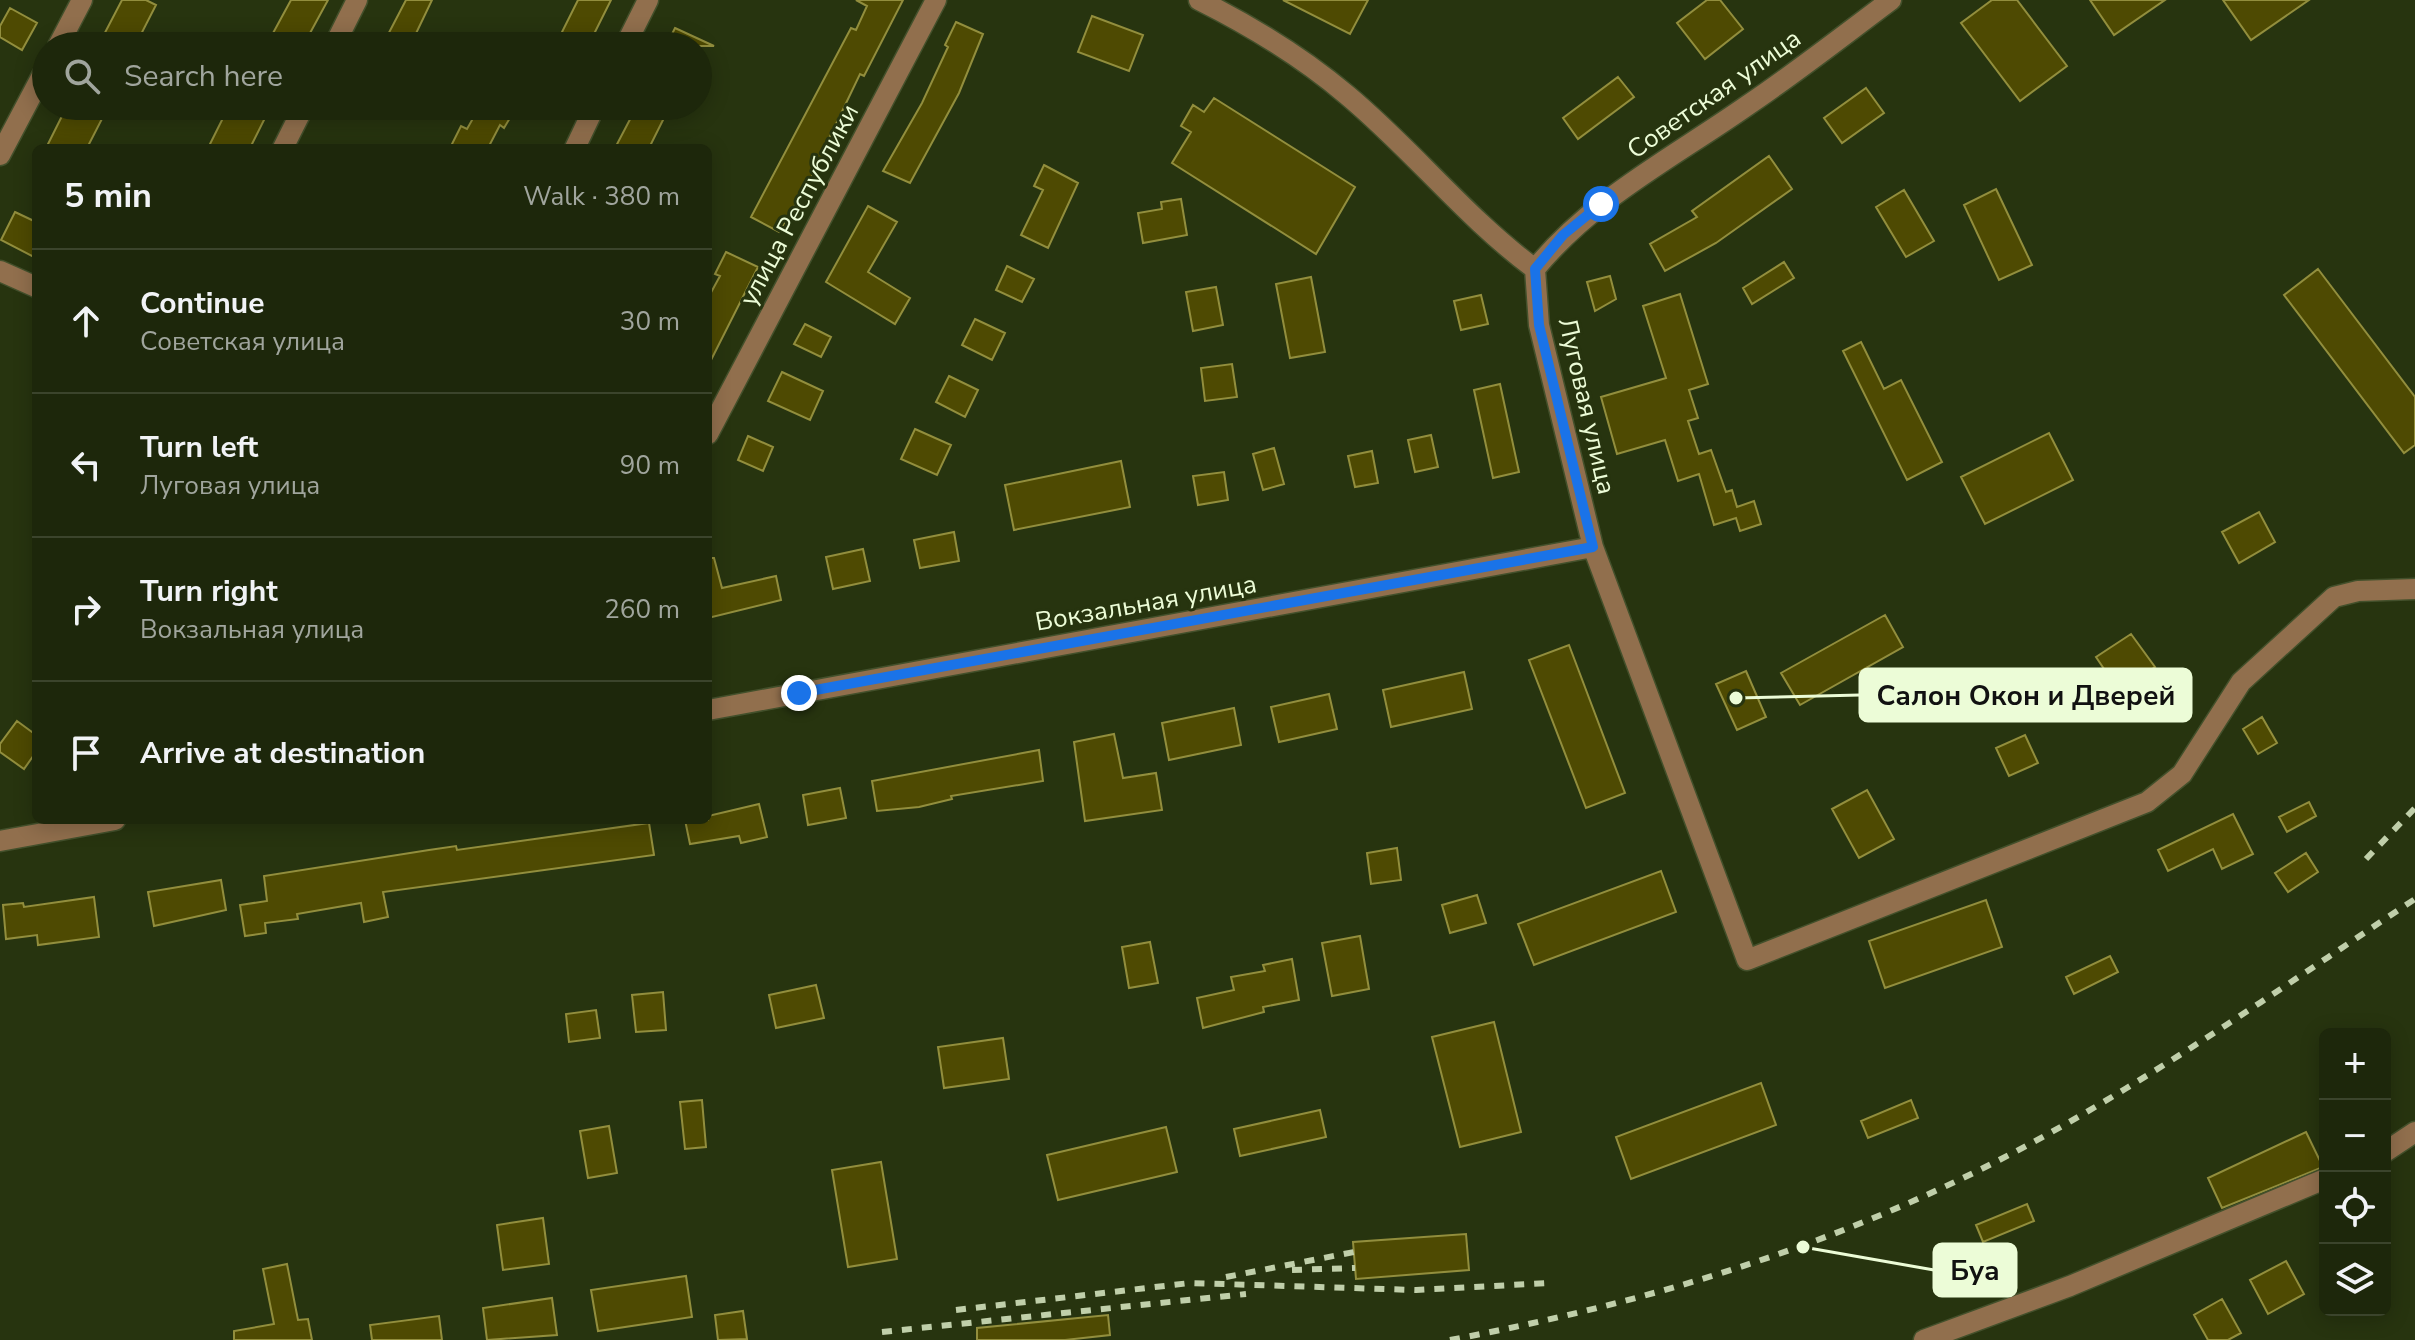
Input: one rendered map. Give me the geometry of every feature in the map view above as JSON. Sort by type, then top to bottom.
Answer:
[{"type":"street","points":[[65,32],[82,0]]},
{"type":"street","points":[[341,32],[357,0]]},
{"type":"street","points":[[632,32],[648,0]]},
{"type":"street","name":"улица Республики","points":[[712,426],[936,0]]},
{"type":"street","points":[[1199,0],[1263,32],[1348,96],[1495,239],[1535,269]]},
{"type":"street","name":"Советская улица","points":[[1535,269],[1563,235],[1601,204],[1749,105],[1891,0]]},
{"type":"street","points":[[0,155],[32,94]]},
{"type":"street","points":[[285,144],[297,120]]},
{"type":"street","points":[[577,144],[588,120]]},
{"type":"street","name":"Луговая улица","points":[[1535,269],[1539,325],[1593,547],[1747,960],[2147,802],[2182,774],[2241,682],[2334,597],[2358,591],[2415,589]]},
{"type":"street","points":[[0,271],[32,285]]},
{"type":"street","name":"Вокзальная улица","points":[[712,709],[1593,547]]},
{"type":"street","points":[[0,841],[93,824]]},
{"type":"street","points":[[2391,1148],[2415,1132]]},
{"type":"street","points":[[1924,1340],[2070,1286],[2319,1182]]},
{"type":"building","points":[[122,0],[146,0],[156,5],[142,32],[105,32]]},
{"type":"building","points":[[291,0],[328,0],[311,32],[274,32]]},
{"type":"building","points":[[406,0],[432,0],[417,32],[389,32]]},
{"type":"building","points":[[578,0],[611,0],[595,32],[562,32]]},
{"type":"building","points":[[856,0],[903,0],[864,76],[860,74],[824,149],[827,151],[779,232],[751,217],[851,28],[856,30],[867,6]]},
{"type":"building","points":[[1283,0],[1368,0],[1350,34]]},
{"type":"building","points":[[1707,0],[1720,0],[1743,29],[1705,59],[1677,23]]},
{"type":"building","points":[[1992,0],[2017,0],[2067,66],[2020,101],[1961,23]]},
{"type":"building","points":[[2090,0],[2165,0],[2114,35]]},
{"type":"building","points":[[2223,0],[2309,0],[2251,40]]},
{"type":"building","points":[[10,8],[37,23],[22,50],[0,37],[0,26]]},
{"type":"building","points":[[1092,16],[1143,35],[1129,71],[1078,52]]},
{"type":"building","points":[[956,22],[983,34],[959,93],[910,183],[883,171],[922,103]]},
{"type":"building","points":[[1618,77],[1634,97],[1578,139],[1563,118]]},
{"type":"building","points":[[1866,88],[1884,113],[1842,143],[1824,118]]},
{"type":"building","points":[[1214,98],[1355,187],[1316,254],[1172,163],[1191,132],[1181,126],[1193,105],[1204,112]]},
{"type":"building","points":[[60,120],[101,120],[89,144],[48,144]]},
{"type":"building","points":[[222,120],[264,120],[252,144],[210,144]]},
{"type":"building","points":[[472,120],[509,120],[504,128],[500,125],[490,144],[452,144],[461,126],[467,129]]},
{"type":"building","points":[[630,120],[663,120],[651,144],[617,144]]},
{"type":"building","points":[[1769,156],[1792,189],[1716,243],[1665,271],[1650,244],[1697,217],[1692,211]]},
{"type":"building","points":[[1044,165],[1078,183],[1048,248],[1021,235],[1043,190],[1034,186]]},
{"type":"building","points":[[1996,189],[2032,265],[1999,280],[1964,205]]},
{"type":"building","points":[[1904,190],[1934,241],[1906,257],[1876,207]]},
{"type":"building","points":[[1181,199],[1187,235],[1143,243],[1138,213],[1162,209],[1161,202]]},
{"type":"building","points":[[868,206],[897,222],[868,272],[910,298],[895,324],[826,282]]},
{"type":"building","points":[[15,212],[32,220],[32,256],[1,240]]},
{"type":"building","points":[[726,252],[758,267],[712,358],[712,291],[720,276],[715,274]]},
{"type":"building","points":[[1784,262],[1794,278],[1752,304],[1743,288]]},
{"type":"building","points":[[1007,266],[1034,279],[1022,302],[996,290]]},
{"type":"building","points":[[2318,269],[2415,397],[2415,445],[2404,453],[2284,295]]},
{"type":"building","points":[[1610,276],[1616,299],[1595,311],[1587,282]]},
{"type":"building","points":[[1311,277],[1325,352],[1290,358],[1276,284]]},
{"type":"building","points":[[1216,287],[1223,325],[1193,331],[1186,292]]},
{"type":"building","points":[[1680,294],[1708,384],[1689,390],[1698,418],[1688,421],[1699,454],[1711,450],[1726,492],[1732,490],[1737,507],[1754,501],[1761,524],[1740,531],[1736,518],[1714,525],[1699,474],[1678,481],[1665,440],[1617,454],[1601,397],[1666,378],[1643,306]]},
{"type":"building","points":[[1481,295],[1488,324],[1461,330],[1454,301]]},
{"type":"building","points":[[975,319],[1005,333],[992,360],[962,345]]},
{"type":"building","points":[[805,324],[831,337],[821,357],[794,344]]},
{"type":"building","points":[[1861,342],[1884,389],[1901,380],[1942,462],[1907,480],[1843,351]]},
{"type":"building","points":[[1232,364],[1237,397],[1205,401],[1201,368]]},
{"type":"building","points":[[782,372],[823,391],[810,420],[768,401]]},
{"type":"building","points":[[949,376],[978,390],[965,417],[936,402]]},
{"type":"building","points":[[1500,384],[1519,472],[1493,478],[1474,390]]},
{"type":"building","points":[[915,429],[951,445],[937,475],[901,459]]},
{"type":"building","points":[[2049,433],[2073,480],[1985,524],[1961,477]]},
{"type":"building","points":[[1431,435],[1438,467],[1415,472],[1408,440]]},
{"type":"building","points":[[748,436],[773,447],[763,471],[738,460]]},
{"type":"building","points":[[1274,448],[1284,484],[1263,490],[1253,454]]},
{"type":"building","points":[[1372,451],[1378,483],[1355,487],[1348,456]]},
{"type":"building","points":[[1121,461],[1130,507],[1014,530],[1005,485]]},
{"type":"building","points":[[1224,472],[1228,500],[1198,505],[1193,476]]},
{"type":"building","points":[[2259,512],[2275,542],[2239,563],[2222,532]]},
{"type":"building","points":[[954,532],[959,561],[920,568],[914,540]]},
{"type":"building","points":[[863,549],[870,581],[833,589],[826,557]]},
{"type":"building","points":[[712,558],[722,588],[776,576],[781,600],[712,617]]},
{"type":"building","points":[[1885,615],[1903,647],[1800,705],[1781,673]]},
{"type":"building","points":[[2131,634],[2155,667],[2119,691],[2096,657]]},
{"type":"building","points":[[1569,645],[1625,793],[1586,808],[1529,660]]},
{"type":"building","points":[[1746,671],[1766,717],[1737,730],[1716,684]]},
{"type":"building","points":[[1464,672],[1472,709],[1391,727],[1383,690]]},
{"type":"building","points":[[1329,694],[1337,729],[1279,742],[1271,707]]},
{"type":"building","points":[[1234,708],[1241,745],[1169,760],[1162,723]]},
{"type":"building","points":[[2262,717],[2277,743],[2258,754],[2243,729]]},
{"type":"building","points":[[17,721],[32,732],[32,758],[24,769],[0,752],[0,744]]},
{"type":"building","points":[[1114,734],[1123,778],[1156,773],[1162,810],[1085,821],[1074,742]]},
{"type":"building","points":[[2025,735],[2038,763],[2009,776],[1996,748]]},
{"type":"building","points":[[1039,750],[1043,781],[951,796],[952,799],[919,807],[877,811],[872,781]]},
{"type":"building","points":[[840,788],[846,818],[808,825],[803,795]]},
{"type":"building","points":[[1867,790],[1894,839],[1859,858],[1832,809]]},
{"type":"building","points":[[2309,802],[2316,816],[2287,832],[2279,817]]},
{"type":"building","points":[[759,804],[767,837],[741,843],[739,836],[690,844],[686,824],[712,824],[712,815]]},
{"type":"building","points":[[2233,814],[2253,854],[2222,869],[2213,849],[2168,871],[2158,850]]},
{"type":"building","points":[[649,824],[654,855],[383,892],[388,917],[364,922],[361,903],[297,914],[298,919],[265,923],[266,933],[245,936],[240,905],[267,901],[264,876],[456,846],[457,850]]},
{"type":"building","points":[[1397,848],[1401,880],[1371,884],[1367,853]]},
{"type":"building","points":[[2306,853],[2318,872],[2288,892],[2275,873]]},
{"type":"building","points":[[1661,871],[1676,912],[1534,965],[1518,924]]},
{"type":"building","points":[[221,880],[226,910],[154,926],[148,892]]},
{"type":"building","points":[[1477,895],[1486,923],[1450,933],[1442,905]]},
{"type":"building","points":[[94,897],[99,937],[38,945],[37,935],[6,939],[3,905],[23,903],[24,907]]},
{"type":"building","points":[[1986,900],[2002,947],[1885,988],[1869,941]]},
{"type":"building","points":[[1360,936],[1369,989],[1332,996],[1322,943]]},
{"type":"building","points":[[1150,942],[1158,983],[1129,988],[1122,947]]},
{"type":"building","points":[[2110,956],[2118,972],[2074,994],[2066,977]]},
{"type":"building","points":[[1292,959],[1299,1000],[1263,1007],[1264,1012],[1203,1028],[1197,998],[1234,990],[1231,977],[1265,971],[1263,965]]},
{"type":"building","points":[[816,985],[824,1018],[776,1028],[769,995]]},
{"type":"building","points":[[663,992],[666,1030],[636,1032],[632,995]]},
{"type":"building","points":[[596,1010],[600,1038],[569,1042],[566,1014]]},
{"type":"building","points":[[1494,1022],[1521,1132],[1460,1147],[1432,1037]]},
{"type":"building","points":[[1003,1038],[1009,1079],[944,1088],[938,1047]]},
{"type":"building","points":[[1761,1083],[1776,1125],[1631,1179],[1616,1137]]},
{"type":"building","points":[[702,1100],[706,1147],[685,1149],[680,1102]]},
{"type":"building","points":[[1911,1100],[1918,1118],[1868,1138],[1861,1121]]},
{"type":"building","points":[[1320,1110],[1326,1137],[1240,1156],[1234,1129]]},
{"type":"building","points":[[609,1126],[617,1173],[588,1178],[580,1131]]},
{"type":"building","points":[[1166,1127],[1177,1172],[1058,1200],[1047,1155]]},
{"type":"building","points":[[2306,1132],[2319,1159],[2319,1169],[2222,1208],[2208,1178]]},
{"type":"building","points":[[881,1162],[897,1259],[848,1267],[832,1170]]},
{"type":"building","points":[[2027,1204],[2034,1221],[1983,1242],[1976,1225]]},
{"type":"building","points":[[543,1218],[549,1264],[503,1270],[497,1225]]},
{"type":"building","points":[[1466,1234],[1469,1270],[1356,1279],[1353,1242]]},
{"type":"building","points":[[2286,1261],[2304,1294],[2268,1314],[2250,1280]]},
{"type":"building","points":[[287,1264],[298,1320],[308,1319],[312,1340],[234,1340],[234,1331],[274,1324],[263,1269]]},
{"type":"building","points":[[686,1276],[692,1317],[598,1331],[591,1290]]},
{"type":"building","points":[[552,1298],[557,1335],[487,1340],[483,1308]]},
{"type":"building","points":[[2222,1299],[2241,1333],[2228,1340],[2208,1340],[2194,1315]]},
{"type":"building","points":[[743,1311],[747,1339],[718,1340],[715,1315]]},
{"type":"building","points":[[1108,1315],[1110,1335],[1065,1340],[977,1340],[977,1328]]},
{"type":"building","points":[[439,1316],[442,1340],[372,1340],[370,1325]]},
{"type":"railway","points":[[2366,859],[2415,808]]},
{"type":"railway","points":[[1450,1340],[1531,1324],[1689,1283],[1842,1231],[1917,1199],[1991,1164],[2109,1099],[2415,899]]},
{"type":"railway","points":[[1226,1277],[1354,1252]]},
{"type":"railway","points":[[1292,1270],[1355,1268]]},
{"type":"railway","points":[[956,1310],[1190,1283],[1416,1290],[1550,1283]]},
{"type":"railway","points":[[882,1332],[1246,1294]]},
{"type":"place","name":"Салон Окон и Дверей","points":[[1736,698]]},
{"type":"place","name":"Буа","points":[[1803,1247]]},
{"type":"route","points":[[799,693],[1593,547],[1539,325],[1535,269],[1563,235],[1601,204]]}]
